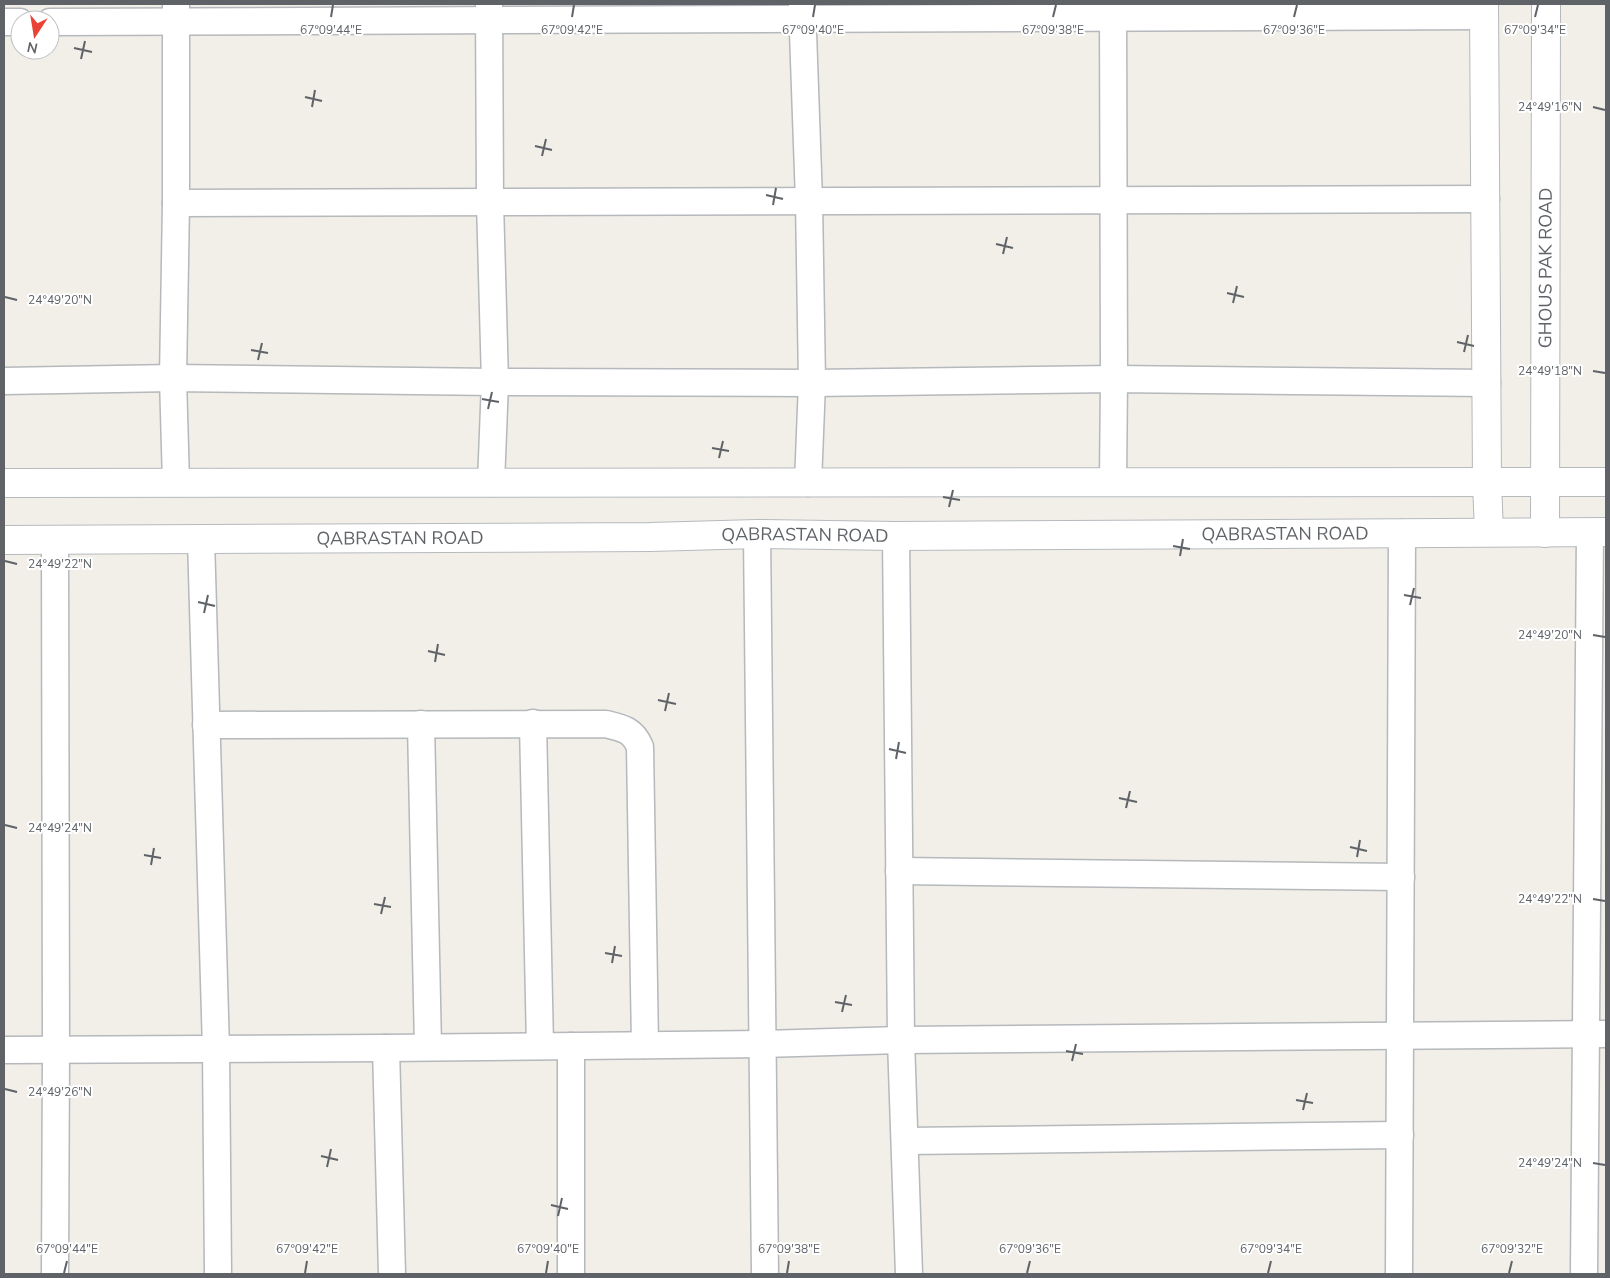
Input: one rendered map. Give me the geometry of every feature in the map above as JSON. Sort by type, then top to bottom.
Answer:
[{"type":"main road","name":"GHOUS PAK ROAD","points":[[1545,533],[1546,4]]},
{"type":"main road","points":[[1484,10],[1487,482],[1489,532]]},
{"type":"main road","points":[[4,483],[1606,482]]},
{"type":"main road","name":"QABRASTAN ROAD","points":[[4,540],[650,537],[757,534],[896,536],[1598,532]]},
{"type":"street","points":[[1113,10],[1113,482]]},
{"type":"street","points":[[60,21],[176,13],[1484,10]]},
{"type":"street","points":[[802,11],[809,201],[812,383],[808,483]]},
{"type":"street","points":[[489,12],[490,202],[495,382],[491,483]]},
{"type":"street","points":[[176,13],[176,203],[173,378],[176,483]]},
{"type":"street","points":[[176,203],[1486,199]]},
{"type":"street","points":[[4,382],[173,378],[495,382],[812,383],[1114,379],[1487,383]]},
{"type":"street","points":[[1584,1274],[1596,1034],[1598,532]]},
{"type":"street","points":[[1399,1274],[1402,533]]},
{"type":"street","points":[[757,534],[765,1274]]},
{"type":"street","points":[[896,536],[901,1040],[909,1274]]},
{"type":"street","points":[[201,539],[216,1049],[218,1274]]},
{"type":"street","points":[[55,540],[55,1274]]},
{"type":"street","points":[[206,725],[533,723],[606,724],[624,728],[636,737],[640,747],[645,1045]]},
{"type":"street","points":[[533,723],[540,1046]]},
{"type":"street","points":[[421,724],[428,1047]]},
{"type":"street","points":[[900,871],[1401,876]]},
{"type":"street","points":[[4,1050],[386,1048],[763,1044],[901,1040],[1596,1034]]},
{"type":"street","points":[[571,1046],[571,1274]]},
{"type":"street","points":[[386,1048],[392,1274]]},
{"type":"street","points":[[905,1141],[1400,1135]]}]
